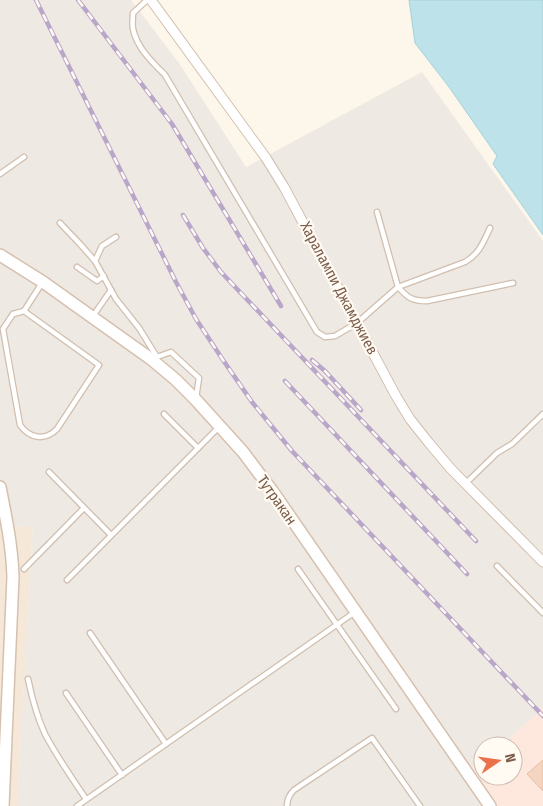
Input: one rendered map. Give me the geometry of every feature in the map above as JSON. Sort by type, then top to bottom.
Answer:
[{"type":"street","name":"Харалампи Джамджиев","points":[[149,0],[266,158],[284,186],[410,418],[434,450],[465,484],[542,558]]},
{"type":"street","name":"Тутракан","points":[[0,254],[154,358],[196,400],[243,452],[273,492],[485,804]]},
{"type":"street","points":[[0,486],[4,530],[12,553],[13,578],[2,747],[3,806]]},
{"type":"lane","points":[[149,0],[133,13],[133,28],[139,46],[165,75],[317,332],[326,337],[335,336],[357,323],[398,287],[473,258],[490,228]]},
{"type":"lane","points":[[0,174],[24,157]]},
{"type":"lane","points":[[378,212],[398,287],[408,298],[427,301],[513,283]]},
{"type":"lane","points":[[60,223],[95,260],[123,309],[146,338],[154,358],[171,352],[199,378],[196,400]]},
{"type":"lane","points":[[95,260],[102,246],[116,237]]},
{"type":"lane","points":[[77,267],[97,281],[104,276]]},
{"type":"lane","points":[[24,311],[99,364],[57,429],[45,437],[36,437],[29,434],[24,431],[20,424],[3,329],[13,314],[24,311],[43,282]]},
{"type":"lane","points":[[92,317],[111,290]]},
{"type":"lane","points":[[164,414],[198,448]]},
{"type":"lane","points":[[465,484],[497,453],[512,444],[543,414]]},
{"type":"lane","points":[[67,580],[219,426]]},
{"type":"lane","points":[[49,472],[111,535]]},
{"type":"lane","points":[[24,569],[84,508]]},
{"type":"lane","points":[[497,566],[543,613]]},
{"type":"lane","points":[[298,569],[396,709]]},
{"type":"lane","points":[[77,806],[355,612]]},
{"type":"lane","points":[[90,633],[166,744]]},
{"type":"lane","points":[[28,679],[38,716],[45,733],[86,800]]},
{"type":"lane","points":[[66,693],[122,775]]},
{"type":"lane","points":[[287,806],[287,799],[294,790],[372,738],[420,806]]},
{"type":"shaded area","points":[[0,0],[131,0],[179,63],[246,167],[422,72],[543,241],[543,708],[512,736],[473,736],[473,768],[471,769],[473,772],[473,786],[483,786],[498,806],[17,806],[33,526],[0,527]]},
{"type":"shaded area","points":[[33,526],[17,806],[0,806],[0,527]]},
{"type":"shaded area","points":[[543,708],[543,806],[498,806],[483,786],[523,786],[523,736],[512,736]]},
{"type":"water","points":[[409,0],[543,0],[543,235],[493,164],[497,156],[449,87],[415,43]]},
{"type":"building","points":[[543,760],[543,791],[527,774]]},
{"type":"railway","points":[[36,0],[176,282],[196,319],[252,402],[292,451],[543,716]]},
{"type":"railway","points":[[78,0],[172,124],[281,306]]},
{"type":"railway","points":[[183,215],[203,248],[221,272],[476,541]]},
{"type":"railway","points":[[312,360],[325,371],[361,410]]},
{"type":"railway","points":[[285,381],[467,574]]}]
